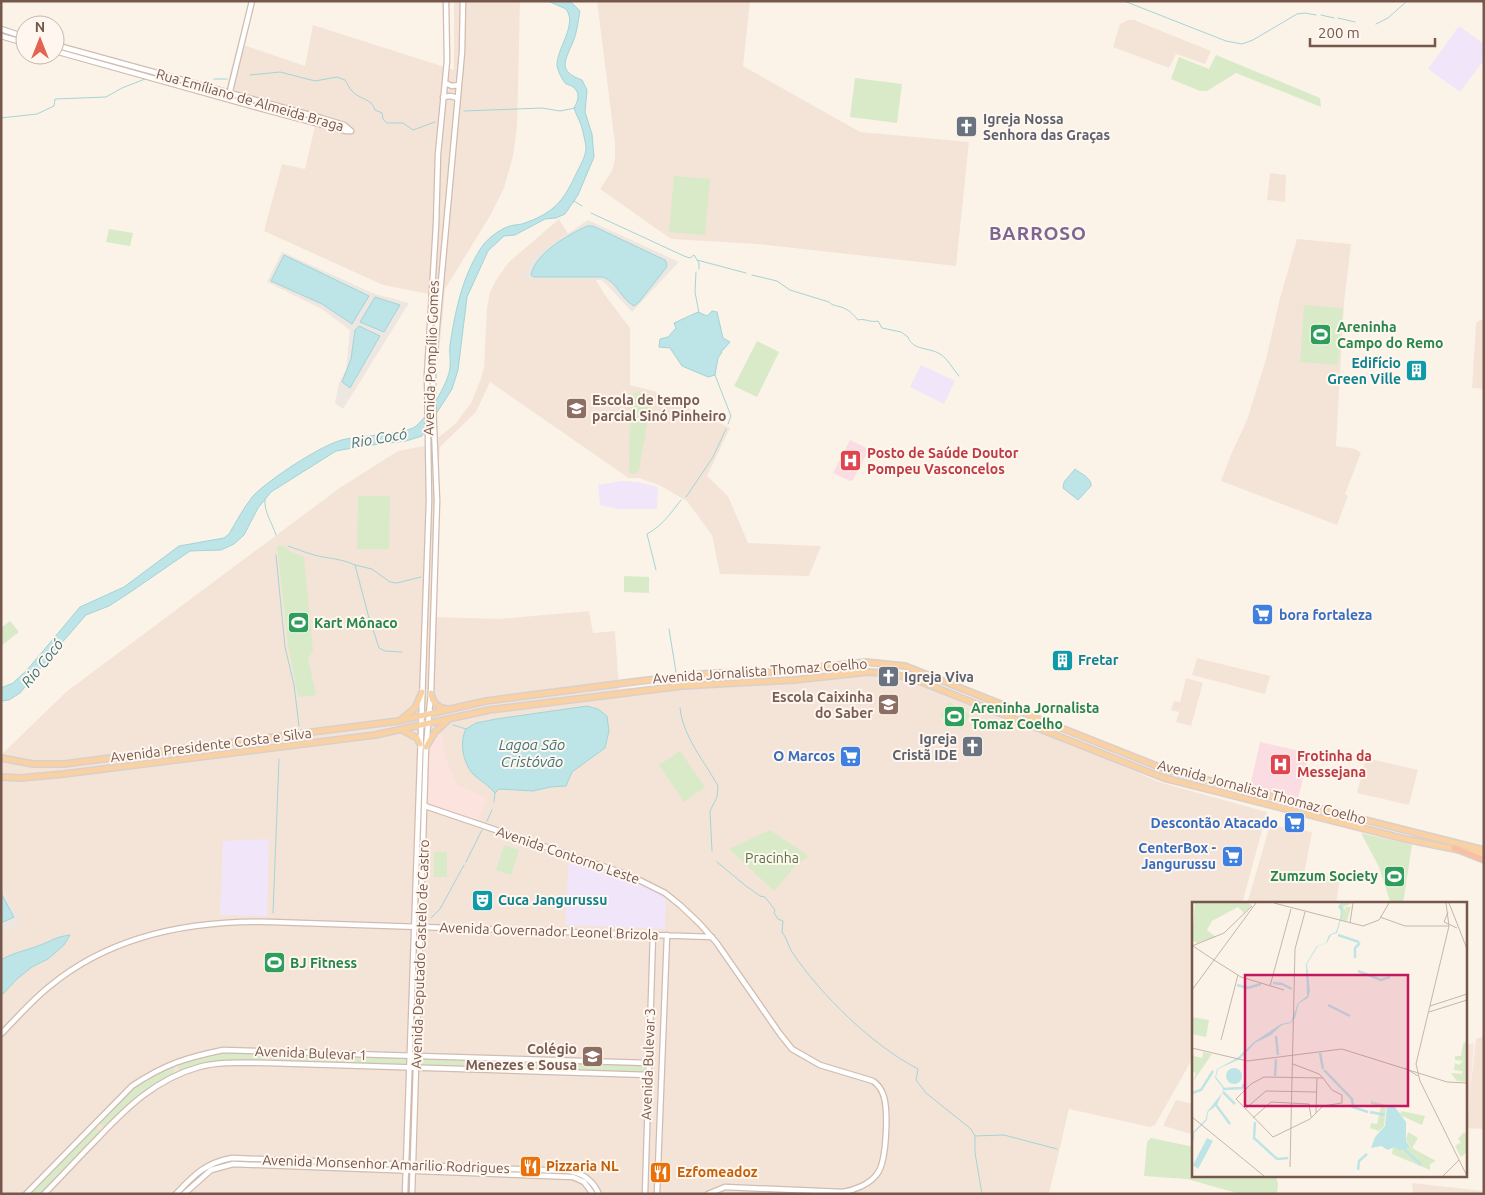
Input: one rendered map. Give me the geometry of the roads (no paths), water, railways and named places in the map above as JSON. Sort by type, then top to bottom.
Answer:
[{"type":"highway","points":[[1454,848],[1484,860]]},
{"type":"main road","name":"Avenida Jornalista Thomaz Coelho","points":[[421,716],[486,701],[696,674],[759,673],[866,662],[905,666],[1167,770],[1484,850]]},
{"type":"main road","points":[[799,669],[800,680]]},
{"type":"main road","points":[[786,670],[786,681]]},
{"type":"main road","name":"Avenida Jornalista Thomaz Coelho","points":[[421,726],[490,710],[706,684],[800,680],[862,672],[894,674],[918,681],[1025,722],[1164,778],[1404,839],[1484,855]]},
{"type":"main road","points":[[581,689],[582,698]]},
{"type":"main road","points":[[569,690],[570,700]]},
{"type":"main road","points":[[398,721],[415,708],[422,692]]},
{"type":"main road","points":[[431,693],[432,699],[436,704],[448,709]]},
{"type":"main road","points":[[1025,722],[1028,714]]},
{"type":"main road","name":"Avenida Presidente Costa e Silva","points":[[1,758],[33,764],[54,764],[261,739],[398,721],[421,716]]},
{"type":"main road","points":[[426,747],[435,732],[449,720]]},
{"type":"main road","name":"Avenida Presidente Costa e Silva","points":[[1,777],[20,778],[64,774],[421,726]]},
{"type":"main road","points":[[350,727],[350,737]]},
{"type":"main road","points":[[401,730],[417,738],[420,744]]},
{"type":"main road","points":[[261,739],[263,748]]},
{"type":"main road","points":[[214,745],[216,754]]},
{"type":"main road","points":[[1164,778],[1167,770]]},
{"type":"main road","points":[[1201,787],[1203,779]]},
{"type":"street","points":[[227,99],[252,1]]},
{"type":"street","name":"Avenida Pompílio Gomes","points":[[429,714],[437,501],[430,402],[429,341],[438,154],[447,61],[446,1]]},
{"type":"street","name":"Avenida Pompílio Gomes","points":[[421,716],[430,482],[428,441],[430,402],[462,52],[463,1]]},
{"type":"street","points":[[1,29],[15,34]]},
{"type":"street","points":[[1,36],[15,40]]},
{"type":"street","name":"Rua Emíliano de Almeida Braga","points":[[65,48],[348,126],[352,131],[270,111],[65,54]]},
{"type":"street","points":[[445,83],[452,86],[458,85]]},
{"type":"street","points":[[443,97],[451,96],[457,98]]},
{"type":"street","name":"Avenida Deputado Castelo de Castro","points":[[412,1194],[426,747],[429,714]]},
{"type":"street","name":"Avenida Deputado Castelo de Castro","points":[[405,1194],[421,716]]},
{"type":"street","name":"Avenida Contorno Leste","points":[[425,806],[629,875],[665,893],[712,937],[789,1046],[812,1061],[874,1081],[881,1088],[885,1101],[886,1119],[882,1161],[877,1174],[863,1185],[843,1192],[725,1188],[708,1194]]},
{"type":"street","points":[[416,860],[423,860]]},
{"type":"street","points":[[416,870],[423,870]]},
{"type":"street","name":"Avenida Governador Leonel Brizola","points":[[1,1034],[50,986],[74,968],[123,943],[192,925],[239,922],[712,937]]},
{"type":"street","name":"Avenida Bulevar 3","points":[[653,934],[648,1075],[654,1114],[656,1194]]},
{"type":"street","name":"Avenida Bulevar 3","points":[[645,1194],[654,1114],[667,935]]},
{"type":"street","name":"Avenida Bulevar 1","points":[[26,1194],[132,1086],[174,1062],[194,1056],[223,1050],[649,1063]]},
{"type":"street","name":"Avenida Bulevar 1","points":[[44,1194],[132,1103],[160,1083],[178,1074],[200,1067],[223,1063],[648,1075]]},
{"type":"street","name":"Avenida Monsenhor Amarilio Rodrigues","points":[[176,1194],[198,1172],[210,1164],[232,1158],[406,1167],[413,1170],[572,1177],[584,1182],[592,1194]]},
{"type":"street","name":"Avenida Monsenhor Amarilio Rodrigues","points":[[184,1194],[211,1170],[233,1164],[406,1167],[413,1164],[574,1171],[584,1175],[592,1182],[599,1194]]},
{"type":"street","points":[[450,1171],[451,1165]]},
{"type":"water","name":"Rio Cocó","points":[[548,1],[570,1],[580,11],[576,35],[565,65],[569,73],[582,80],[587,90],[585,112],[592,134],[594,157],[578,195],[565,214],[556,218],[545,219],[515,235],[504,236],[488,251],[467,297],[458,370],[452,389],[422,436],[406,441],[336,451],[271,492],[258,508],[244,535],[234,544],[221,550],[190,551],[109,606],[86,615],[20,693],[9,700],[1,701],[1,688],[13,683],[27,670],[80,607],[124,587],[179,546],[224,538],[229,534],[243,510],[260,489],[311,454],[346,439],[411,429],[426,415],[442,391],[448,375],[450,345],[457,307],[474,259],[489,239],[499,231],[509,226],[533,220],[550,211],[567,191],[585,154],[586,147],[583,132],[574,108],[578,100],[578,94],[576,89],[566,84],[557,66],[570,22],[569,15],[566,9]]},
{"type":"water","points":[[587,226],[593,226],[665,260],[666,268],[634,306],[608,279],[603,277],[534,277],[531,275],[534,267],[545,252],[571,234]]},
{"type":"water","points":[[284,255],[369,296],[352,324],[322,304],[271,281]]},
{"type":"water","points":[[375,297],[400,305],[384,332],[360,322]]},
{"type":"water","points":[[712,311],[717,312],[723,338],[730,342],[721,351],[715,375],[708,377],[682,366],[670,348],[659,347],[660,339],[668,337],[676,328],[674,323],[698,312],[707,316]]},
{"type":"water","points":[[359,326],[380,336],[350,388],[342,382],[351,359],[355,330]]},
{"type":"water","points":[[1075,469],[1088,478],[1091,483],[1091,486],[1078,500],[1063,488],[1064,482]]},
{"type":"water","name":"Lagoa São Cristóvão","points":[[587,706],[598,709],[607,716],[609,731],[605,748],[572,772],[566,786],[533,791],[499,789],[495,793],[473,774],[467,764],[463,752],[464,734],[466,729],[476,723]]},
{"type":"water","points":[[1,893],[14,917],[1,923]]},
{"type":"water","points":[[70,935],[64,945],[48,959],[32,967],[17,979],[1,996],[1,960],[56,938]]},
{"type":"waterway","points":[[1124,1],[1226,41],[1242,44],[1253,40],[1297,14],[1316,15]]},
{"type":"waterway","points":[[1376,24],[1388,18],[1407,1]]},
{"type":"waterway","points":[[1321,15],[1334,18]]},
{"type":"waterway","points":[[1338,18],[1355,22]]},
{"type":"waterway","points":[[250,75],[280,72],[315,81],[337,77],[345,80],[355,94],[371,103],[375,110],[382,113],[383,119],[387,123],[403,123],[413,130],[435,122]]},
{"type":"waterway","points":[[1,118],[37,114],[54,106],[55,99],[106,97],[145,79]]},
{"type":"waterway","points":[[214,79],[227,79]]},
{"type":"waterway","points":[[464,111],[542,108],[560,111],[575,108]]},
{"type":"waterway","points":[[574,201],[582,206]]},
{"type":"waterway","points":[[591,213],[684,256],[690,258],[694,255],[699,263],[699,269]]},
{"type":"waterway","points":[[697,260],[746,273]]},
{"type":"waterway","points":[[696,272],[695,292],[699,313]]},
{"type":"waterway","points":[[752,275],[777,281],[790,290],[844,308],[858,320],[878,321],[882,328],[901,332],[917,347],[943,356],[959,376]]},
{"type":"waterway","points":[[715,375],[731,416],[728,424]]},
{"type":"waterway","points":[[686,497],[713,457],[726,429]]},
{"type":"waterway","points":[[265,499],[267,513],[276,535]]},
{"type":"waterway","points":[[656,570],[647,534],[662,523],[681,500]]},
{"type":"waterway","points":[[288,546],[314,555],[355,565],[369,618]]},
{"type":"waterway","points":[[276,555],[285,647],[294,685],[299,726]]},
{"type":"waterway","points":[[355,565],[372,569],[390,582],[397,583],[421,577]]},
{"type":"waterway","points":[[371,623],[379,648],[385,651],[402,652]]},
{"type":"waterway","points":[[669,629],[676,672]]},
{"type":"waterway","points":[[680,708],[685,729],[718,786],[717,797],[710,811],[712,851]]},
{"type":"waterway","points":[[453,725],[466,729]]},
{"type":"waterway","points":[[273,913],[279,759]]},
{"type":"waterway","points":[[494,802],[495,793]]},
{"type":"waterway","points":[[487,821],[492,810]]},
{"type":"waterway","points":[[466,862],[482,830]]},
{"type":"waterway","points":[[717,862],[746,886],[760,896],[765,897],[775,910],[774,913],[778,919],[783,921],[782,932],[792,952],[832,1002],[883,1047],[918,1069],[916,1080],[926,1093],[971,1129],[975,1136],[975,1153],[982,1194]]},
{"type":"waterway","points":[[431,918],[440,909],[464,865]]},
{"type":"waterway","points":[[975,1136],[1004,1135],[1057,1149]]},
{"type":"place","name":"Igreja Nossa Senhora das Graças","points":[[967,127]]},
{"type":"place","name":"Areninha Campo do Remo","points":[[1321,335]]},
{"type":"place","name":"Edifício Green Ville","points":[[1417,371]]},
{"type":"place","name":"Escola de tempo parcial Sinó Pinheiro","points":[[576,408]]},
{"type":"place","name":"Posto de Saúde Doutor Pompeu Vasconcelos","points":[[851,461]]},
{"type":"place","name":"bora fortaleza","points":[[1263,615]]},
{"type":"place","name":"Kart Mônaco","points":[[298,623]]},
{"type":"place","name":"Fretar","points":[[1062,660]]},
{"type":"place","name":"Igreja Viva","points":[[888,677]]},
{"type":"place","name":"Escola Caixinha do Saber","points":[[889,705]]},
{"type":"place","name":"Areninha Jornalista Tomaz Coelho","points":[[955,716]]},
{"type":"place","name":"Igreja Cristã IDE","points":[[973,747]]},
{"type":"place","name":"O Marcos","points":[[851,756]]},
{"type":"place","name":"Frotinha da Messejana","points":[[1281,764]]},
{"type":"place","name":"Descontão Atacado","points":[[1294,823]]},
{"type":"place","name":"CenterBox - Jangurussu","points":[[1232,856]]},
{"type":"place","name":"Zumzum Society","points":[[1394,876]]},
{"type":"place","name":"Cuca Jangurussu","points":[[482,900]]},
{"type":"place","name":"BJ Fitness","points":[[274,963]]},
{"type":"place","name":"Colégio Menezes e Sousa","points":[[593,1057]]},
{"type":"place","name":"Pizzaria NL","points":[[530,1166]]},
{"type":"place","name":"Ezfomeadoz","points":[[661,1172]]},
{"type":"district","name":"BARROSO","points":[[1038,233]]},
{"type":"park label","name":"Pracinha","points":[[772,858]]}]
